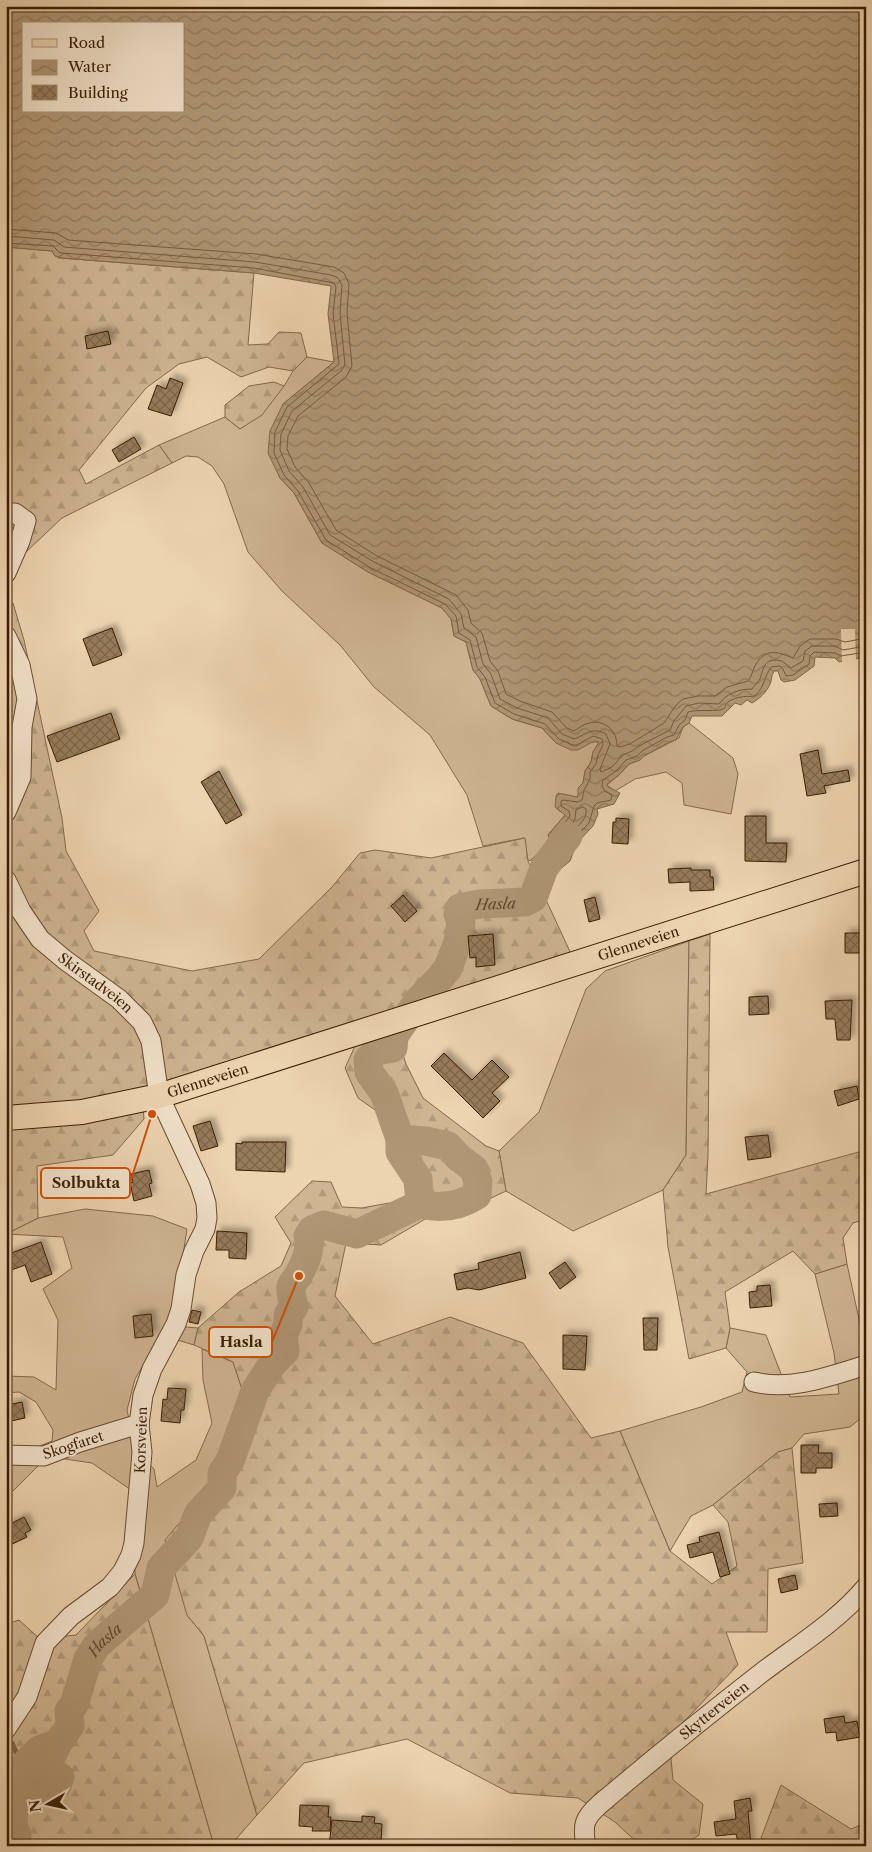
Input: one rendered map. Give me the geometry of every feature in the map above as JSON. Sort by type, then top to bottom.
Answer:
[{"type":"main road","name":"Glenneveien","points":[[6,1118],[82,1112],[159,1096],[866,871]]},
{"type":"street","points":[[6,514],[15,513],[26,520],[20,541],[6,573]]},
{"type":"street","points":[[6,636],[20,665],[27,699],[22,727],[22,777],[6,812]]},
{"type":"street","name":"Skirstadveien","points":[[6,880],[21,911],[40,939],[65,960],[119,999],[142,1022],[151,1041],[159,1096]]},
{"type":"street","name":"Korsveien","points":[[6,1729],[12,1713],[27,1697],[42,1649],[48,1639],[71,1616],[110,1587],[128,1562],[134,1542],[142,1452],[139,1424],[143,1395],[152,1369],[176,1324],[181,1309],[186,1275],[194,1251],[205,1229],[207,1218],[206,1203],[200,1184],[159,1096]]},
{"type":"street","points":[[754,1382],[773,1385],[804,1382],[866,1365]]},
{"type":"street","name":"Skogfaret","points":[[6,1455],[44,1456],[80,1442],[139,1424]]},
{"type":"street","name":"Skytterveien","points":[[586,1846],[583,1830],[585,1822],[593,1810],[635,1774],[828,1622],[866,1587]]},
{"type":"green space","points":[[6,247],[52,251],[55,256],[61,258],[254,273],[248,345],[268,344],[279,332],[301,333],[307,357],[293,371],[269,367],[241,377],[207,357],[179,364],[146,388],[79,470],[86,484],[159,445],[172,463],[62,518],[26,552],[6,554]]},
{"type":"green space","points":[[307,357],[334,362],[283,404],[279,477],[294,493],[322,543],[368,572],[442,608],[451,619],[454,636],[466,642],[473,670],[480,679],[491,706],[512,719],[542,728],[556,743],[599,742],[585,771],[583,783],[579,788],[578,798],[569,796],[558,810],[565,815],[548,835],[551,842],[531,860],[528,861],[524,838],[483,846],[467,795],[430,735],[374,687],[340,645],[282,591],[248,552],[224,484],[212,466],[198,457],[186,456],[172,463],[159,445],[225,417],[240,429],[284,386],[293,371]]},
{"type":"green space","points":[[274,382],[284,386],[262,415],[240,429],[225,417],[225,405],[249,386]]},
{"type":"green space","points":[[13,603],[24,640],[62,818],[66,851],[99,911],[84,931],[94,951],[192,971],[259,959],[332,887],[360,853],[375,850],[431,858],[525,838],[528,861],[572,956],[142,1094],[144,1119],[113,1155],[37,1166],[38,1218],[6,1234],[6,605]]},
{"type":"green space","points":[[689,723],[733,758],[738,774],[731,814],[684,805],[682,783],[666,772],[635,779],[615,791],[607,785],[629,764],[640,760],[644,756],[679,738],[683,727]]},
{"type":"green space","points":[[710,934],[706,1194],[866,1150],[866,1219],[853,1223],[843,1238],[847,1264],[815,1274],[793,1251],[725,1292],[730,1328],[726,1348],[689,1359],[668,1247],[663,1190],[686,1155],[689,941]]},
{"type":"green space","points":[[689,941],[686,1155],[663,1190],[573,1231],[506,1191],[499,1151],[539,1112],[586,989],[605,971]]},
{"type":"green space","points":[[396,1033],[406,1064],[423,1098],[486,1146],[499,1151],[506,1191],[485,1201],[427,1218],[381,1245],[346,1243],[335,1296],[373,1344],[450,1317],[523,1343],[591,1438],[620,1431],[670,1551],[712,1584],[737,1566],[728,1522],[713,1505],[778,1452],[792,1448],[803,1563],[768,1569],[767,1632],[726,1632],[738,1665],[669,1737],[673,1780],[703,1804],[699,1835],[682,1846],[641,1846],[615,1822],[578,1798],[510,1793],[407,1739],[304,1763],[257,1815],[204,1636],[187,1615],[165,1540],[187,1514],[239,1467],[247,1404],[233,1362],[194,1345],[198,1328],[239,1292],[281,1266],[291,1243],[275,1217],[312,1181],[331,1182],[342,1207],[362,1208],[411,1199],[410,1180],[378,1112],[358,1098],[345,1068],[355,1046]]},
{"type":"green space","points":[[85,1209],[153,1216],[187,1229],[175,1307],[185,1327],[198,1328],[194,1345],[161,1335],[135,1379],[127,1410],[135,1449],[154,1469],[157,1487],[196,1460],[212,1423],[203,1380],[202,1349],[233,1362],[247,1404],[239,1467],[187,1514],[187,1615],[204,1636],[257,1815],[230,1846],[214,1846],[135,1574],[134,1492],[92,1463],[58,1458],[40,1464],[6,1498],[6,1460],[52,1441],[53,1430],[36,1402],[19,1392],[6,1393],[6,1376],[34,1377],[56,1390],[58,1320],[43,1289],[72,1268],[63,1237],[6,1234],[38,1218]]},
{"type":"green space","points":[[847,1264],[866,1351],[866,1414],[850,1427],[804,1434],[792,1448],[778,1452],[713,1505],[691,1516],[670,1551],[620,1431],[701,1407],[742,1392],[747,1372],[726,1348],[730,1328],[766,1335],[790,1397],[839,1394],[834,1353],[815,1274]]},
{"type":"green space","points":[[135,1574],[214,1846],[6,1846],[6,1624],[19,1620],[40,1639],[76,1635]]},
{"type":"green space","points":[[781,1785],[851,1829],[866,1823],[866,1846],[772,1846],[761,1838]]},
{"type":"water","points":[[6,6],[866,6],[866,657],[839,662],[835,658],[815,657],[814,666],[795,680],[784,682],[781,680],[778,671],[774,671],[767,690],[752,703],[747,700],[741,705],[735,703],[722,716],[692,716],[676,740],[629,764],[607,784],[608,787],[620,793],[614,804],[597,809],[598,814],[593,826],[576,844],[570,861],[559,870],[544,868],[531,860],[551,842],[548,835],[565,815],[555,807],[556,796],[558,793],[578,797],[578,788],[583,783],[585,771],[599,742],[594,741],[578,750],[571,750],[556,743],[542,728],[512,719],[491,706],[480,679],[473,670],[466,642],[454,636],[451,619],[442,608],[368,572],[322,543],[294,493],[280,478],[268,453],[270,431],[283,404],[334,362],[328,314],[331,286],[254,273],[61,258],[55,256],[52,251],[6,247]]},
{"type":"pier","points":[[841,629],[855,629],[856,661],[842,664]]},
{"type":"building","points":[[108,331],[111,344],[87,349],[85,336]]},
{"type":"building","points":[[170,378],[183,383],[171,416],[148,409],[157,385],[166,389]]},
{"type":"building","points":[[134,437],[141,449],[119,462],[112,450]]},
{"type":"building","points":[[112,628],[122,655],[93,666],[83,639]]},
{"type":"building","points":[[111,713],[120,739],[57,762],[47,736]]},
{"type":"building","points":[[818,750],[822,774],[848,770],[850,781],[824,786],[826,793],[807,796],[800,754]]},
{"type":"building","points":[[219,771],[242,815],[226,824],[201,782]]},
{"type":"building","points":[[745,816],[766,816],[766,843],[787,843],[786,862],[745,861]]},
{"type":"building","points":[[616,818],[629,819],[628,844],[612,843],[613,822],[616,822]]},
{"type":"building","points":[[691,868],[691,870],[710,870],[710,877],[713,877],[714,890],[690,891],[690,882],[669,883],[668,869]]},
{"type":"building","points":[[403,895],[417,911],[405,922],[391,906]]},
{"type":"building","points":[[595,897],[600,919],[589,922],[584,900]]},
{"type":"building","points":[[845,933],[866,933],[866,953],[845,953]]},
{"type":"building","points":[[493,934],[495,965],[476,967],[476,957],[470,958],[468,936]]},
{"type":"building","points":[[768,996],[769,1014],[749,1015],[749,997]]},
{"type":"building","points":[[852,1000],[850,1040],[837,1040],[835,1019],[826,1019],[825,1001]]},
{"type":"building","points":[[444,1053],[472,1080],[492,1060],[509,1077],[492,1093],[500,1101],[483,1118],[431,1066]]},
{"type":"building","points":[[857,1086],[859,1099],[838,1106],[834,1091]]},
{"type":"building","points":[[210,1121],[218,1146],[201,1151],[193,1126]]},
{"type":"building","points":[[768,1135],[771,1157],[748,1160],[745,1137]]},
{"type":"building","points":[[242,1142],[286,1142],[285,1172],[236,1170],[236,1143],[242,1144]]},
{"type":"building","points":[[149,1170],[152,1183],[149,1184],[152,1196],[134,1201],[130,1183],[133,1182],[131,1174]]},
{"type":"building","points":[[217,1231],[247,1233],[246,1259],[229,1258],[229,1250],[216,1250]]},
{"type":"building","points":[[41,1242],[52,1274],[31,1282],[25,1265],[6,1272],[6,1255]]},
{"type":"building","points":[[520,1252],[526,1278],[479,1290],[468,1288],[457,1290],[454,1274],[479,1269],[478,1263]]},
{"type":"building","points":[[565,1262],[576,1277],[560,1289],[549,1273]]},
{"type":"building","points":[[770,1285],[772,1306],[750,1308],[749,1292],[757,1291],[757,1286]]},
{"type":"building","points":[[192,1310],[201,1312],[198,1324],[189,1322]]},
{"type":"building","points":[[151,1314],[153,1336],[135,1338],[133,1316]]},
{"type":"building","points":[[643,1318],[658,1318],[657,1350],[644,1350]]},
{"type":"building","points":[[563,1335],[587,1336],[585,1370],[563,1369]]},
{"type":"building","points":[[168,1388],[186,1389],[184,1410],[181,1410],[180,1423],[161,1421],[163,1399],[167,1400]]},
{"type":"building","points":[[22,1402],[25,1418],[11,1421],[8,1405]]},
{"type":"building","points":[[801,1445],[819,1445],[818,1453],[832,1453],[832,1468],[816,1468],[816,1473],[801,1473]]},
{"type":"building","points":[[837,1503],[838,1516],[820,1517],[819,1504]]},
{"type":"building","points":[[24,1517],[31,1530],[25,1533],[27,1537],[6,1547],[6,1526]]},
{"type":"building","points":[[719,1532],[730,1574],[720,1577],[713,1552],[690,1558],[687,1545],[700,1542],[699,1537]]},
{"type":"building","points":[[795,1575],[798,1589],[781,1593],[778,1579]]},
{"type":"building","points":[[844,1716],[845,1723],[857,1721],[860,1737],[837,1741],[836,1732],[826,1733],[824,1719]]},
{"type":"building","points":[[750,1798],[752,1811],[748,1811],[751,1846],[739,1846],[736,1834],[716,1836],[714,1822],[736,1819],[734,1801]]},
{"type":"building","points":[[300,1805],[329,1806],[328,1817],[331,1817],[330,1831],[312,1831],[313,1827],[299,1826]]},
{"type":"building","points":[[362,1816],[375,1817],[374,1823],[382,1824],[381,1843],[374,1842],[373,1846],[345,1844],[344,1846],[329,1846],[332,1820],[362,1822]]},
{"type":"waterway","name":"Hasla","points":[[10,1846],[14,1844],[17,1835],[13,1826],[14,1807],[19,1796],[20,1776],[27,1762],[39,1750],[58,1743],[70,1726],[69,1711],[74,1705],[88,1659],[97,1645],[155,1595],[161,1568],[189,1538],[198,1514],[222,1488],[222,1473],[230,1461],[255,1391],[273,1363],[285,1351],[283,1336],[288,1324],[288,1315],[294,1307],[291,1287],[307,1255],[308,1236],[312,1230],[324,1225],[357,1234],[420,1204],[418,1179],[400,1152],[400,1139],[384,1093],[369,1072],[368,1060],[376,1051],[393,1048],[394,1036],[418,1001],[448,968],[458,942],[461,923],[458,914],[460,908],[479,904],[525,902],[533,898],[544,868],[568,836]]},
{"type":"waterway","name":"Hasla","points":[[400,1139],[426,1141],[448,1146],[458,1157],[474,1169],[478,1182],[477,1195],[464,1202],[450,1206],[420,1204]]},
{"type":"waterway","points":[[12,1743],[19,1759],[27,1762]]},
{"type":"waterway","name":"Hasla","points":[[19,1796],[46,1790],[57,1785],[60,1777],[49,1770],[49,1761],[58,1743]]},
{"type":"place","name":"Solbukta","points":[[152,1114]]},
{"type":"place","name":"Hasla","points":[[299,1276]]}]
